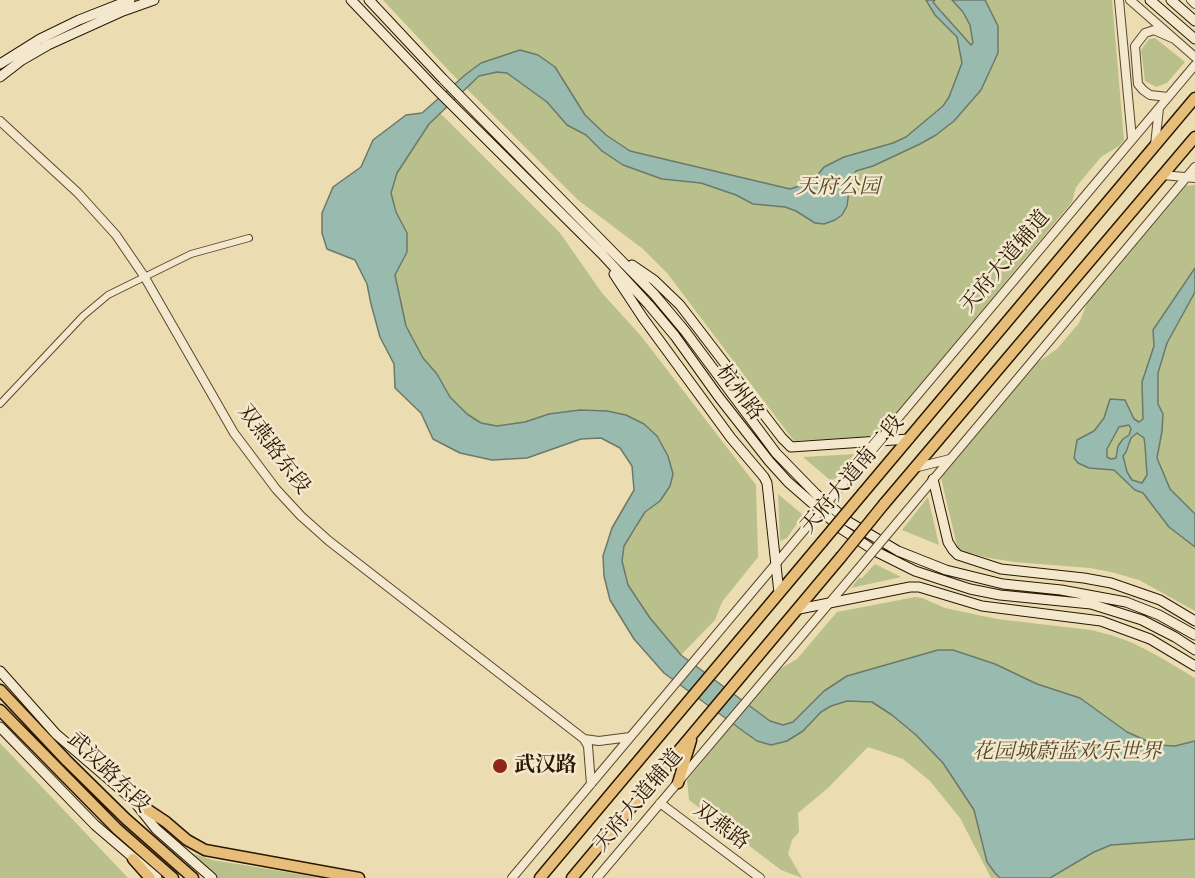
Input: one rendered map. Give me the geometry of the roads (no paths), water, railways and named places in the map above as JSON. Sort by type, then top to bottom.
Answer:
[{"type":"main road","points":[[0,64],[40,39],[130,0]]},
{"type":"main road","points":[[0,76],[48,45],[123,11],[154,0]]},
{"type":"main road","name":"杭州路","points":[[351,0],[435,88],[602,255],[664,323],[775,468],[843,530],[875,551],[915,571],[990,593],[1091,604],[1142,620],[1195,650]]},
{"type":"main road","name":"杭州路","points":[[369,0],[443,79],[619,256],[669,311],[776,453],[816,494],[849,522],[898,551],[946,570],[1003,584],[1061,590],[1126,602],[1159,615],[1195,635]]},
{"type":"main road","points":[[1150,0],[1195,39]]},
{"type":"main road","points":[[1171,0],[1195,21]]},
{"type":"main road","name":"天府大道南二段","points":[[539,876],[1195,98]]},
{"type":"main road","name":"天府大道南二段","points":[[572,878],[750,664],[799,609],[913,468],[1195,137]]},
{"type":"main road","points":[[602,255],[643,318],[731,438],[764,477],[767,483],[779,593]]},
{"type":"main road","points":[[619,256],[654,280],[680,305],[787,444],[797,447],[909,439]]},
{"type":"main road","points":[[933,479],[948,542],[958,555],[1001,569],[1111,583],[1160,600],[1195,621]]},
{"type":"main road","points":[[799,609],[910,586],[919,587],[982,606],[1101,621],[1149,639],[1195,666]]},
{"type":"main road","points":[[0,670],[56,734],[133,800],[166,822],[187,840],[205,850],[359,878]]},
{"type":"main road","name":"武汉路东段","points":[[0,690],[126,819],[193,878]]},
{"type":"main road","name":"武汉路东段","points":[[0,710],[117,829],[173,878]]},
{"type":"main road","points":[[0,728],[87,817],[157,878]]},
{"type":"main road","points":[[678,783],[693,734]]},
{"type":"main road","points":[[133,800],[156,829],[212,878]]},
{"type":"main road","points":[[133,859],[150,878]]},
{"type":"street","points":[[1119,0],[1132,139]]},
{"type":"street","points":[[1130,0],[1195,57]]},
{"type":"street","points":[[1168,97],[1150,95],[1138,84],[1134,46],[1144,33],[1154,30],[1172,38]]},
{"type":"street","name":"天府大道辅道","points":[[776,564],[1194,66]]},
{"type":"street","points":[[1155,145],[1159,108]]},
{"type":"street","name":"双燕路东段","points":[[0,121],[95,211],[116,235],[144,276],[234,433],[276,489],[301,516],[328,541],[584,739]]},
{"type":"street","points":[[829,602],[1195,167]]},
{"type":"street","points":[[1162,175],[1195,178]]},
{"type":"street","points":[[0,404],[82,316],[108,295],[191,254],[249,238]]},
{"type":"street","points":[[913,468],[950,459]]},
{"type":"street","points":[[512,878],[776,564]]},
{"type":"street","name":"天府大道辅道","points":[[597,878],[829,602]]},
{"type":"street","points":[[584,739],[600,741],[630,737]]},
{"type":"street","points":[[584,739],[588,746],[591,784]]},
{"type":"street","name":"双燕路","points":[[660,803],[760,878]]},
{"type":"water","points":[[926,0],[935,0],[933,2],[937,7],[971,45],[973,43],[970,25],[963,12],[952,0],[985,0],[998,26],[998,53],[981,90],[954,121],[920,144],[873,166],[856,171],[850,183],[847,206],[842,215],[835,220],[824,224],[815,223],[785,207],[753,204],[736,195],[701,183],[662,179],[623,165],[602,151],[586,135],[567,125],[547,102],[507,73],[497,72],[479,76],[429,124],[397,173],[391,193],[396,212],[407,233],[407,252],[395,275],[406,326],[423,358],[437,374],[450,397],[467,414],[481,423],[497,426],[525,422],[549,414],[580,410],[607,411],[626,415],[644,424],[657,436],[668,456],[673,474],[670,486],[660,501],[645,512],[624,546],[622,561],[628,585],[650,618],[681,655],[770,721],[783,725],[793,722],[824,691],[847,676],[938,650],[953,650],[995,664],[1037,684],[1080,698],[1127,732],[1156,745],[1175,746],[1195,741],[1195,839],[1111,845],[1094,852],[1050,878],[1000,878],[987,862],[974,810],[943,763],[916,735],[872,702],[847,701],[831,706],[821,712],[803,731],[787,741],[771,745],[757,741],[664,673],[634,639],[610,600],[604,576],[603,556],[612,528],[634,490],[632,466],[620,448],[601,438],[581,439],[527,458],[492,460],[460,453],[433,439],[421,413],[395,388],[394,364],[380,337],[367,284],[355,260],[327,249],[322,233],[322,213],[333,187],[361,167],[373,140],[406,115],[422,113],[481,63],[520,50],[538,55],[555,67],[585,115],[606,135],[630,151],[790,189],[812,182],[824,167],[844,157],[906,137],[943,106],[949,97],[962,63],[957,37],[935,15]]},
{"type":"water","points":[[1195,268],[1195,292],[1167,343],[1158,373],[1158,404],[1163,414],[1157,458],[1170,489],[1195,514],[1195,547],[1169,527],[1143,493],[1135,490],[1114,470],[1089,468],[1078,463],[1074,458],[1077,440],[1094,431],[1104,418],[1110,399],[1125,400],[1134,419],[1139,422],[1143,419],[1142,382],[1154,346],[1153,330]],"holes":[[[1129,425],[1131,429],[1129,435],[1118,446],[1116,458],[1107,457],[1107,449],[1119,427]],[[1137,433],[1144,438],[1145,445],[1147,475],[1142,483],[1132,480],[1127,472],[1123,456],[1131,438]]]},
{"type":"place","name":"武汉路","points":[[500,766]]},
{"type":"park label","name":"天府公园","points":[[838,188]]},
{"type":"park label","name":"花园城蔚蓝欢乐世界","points":[[1067,753]]}]
